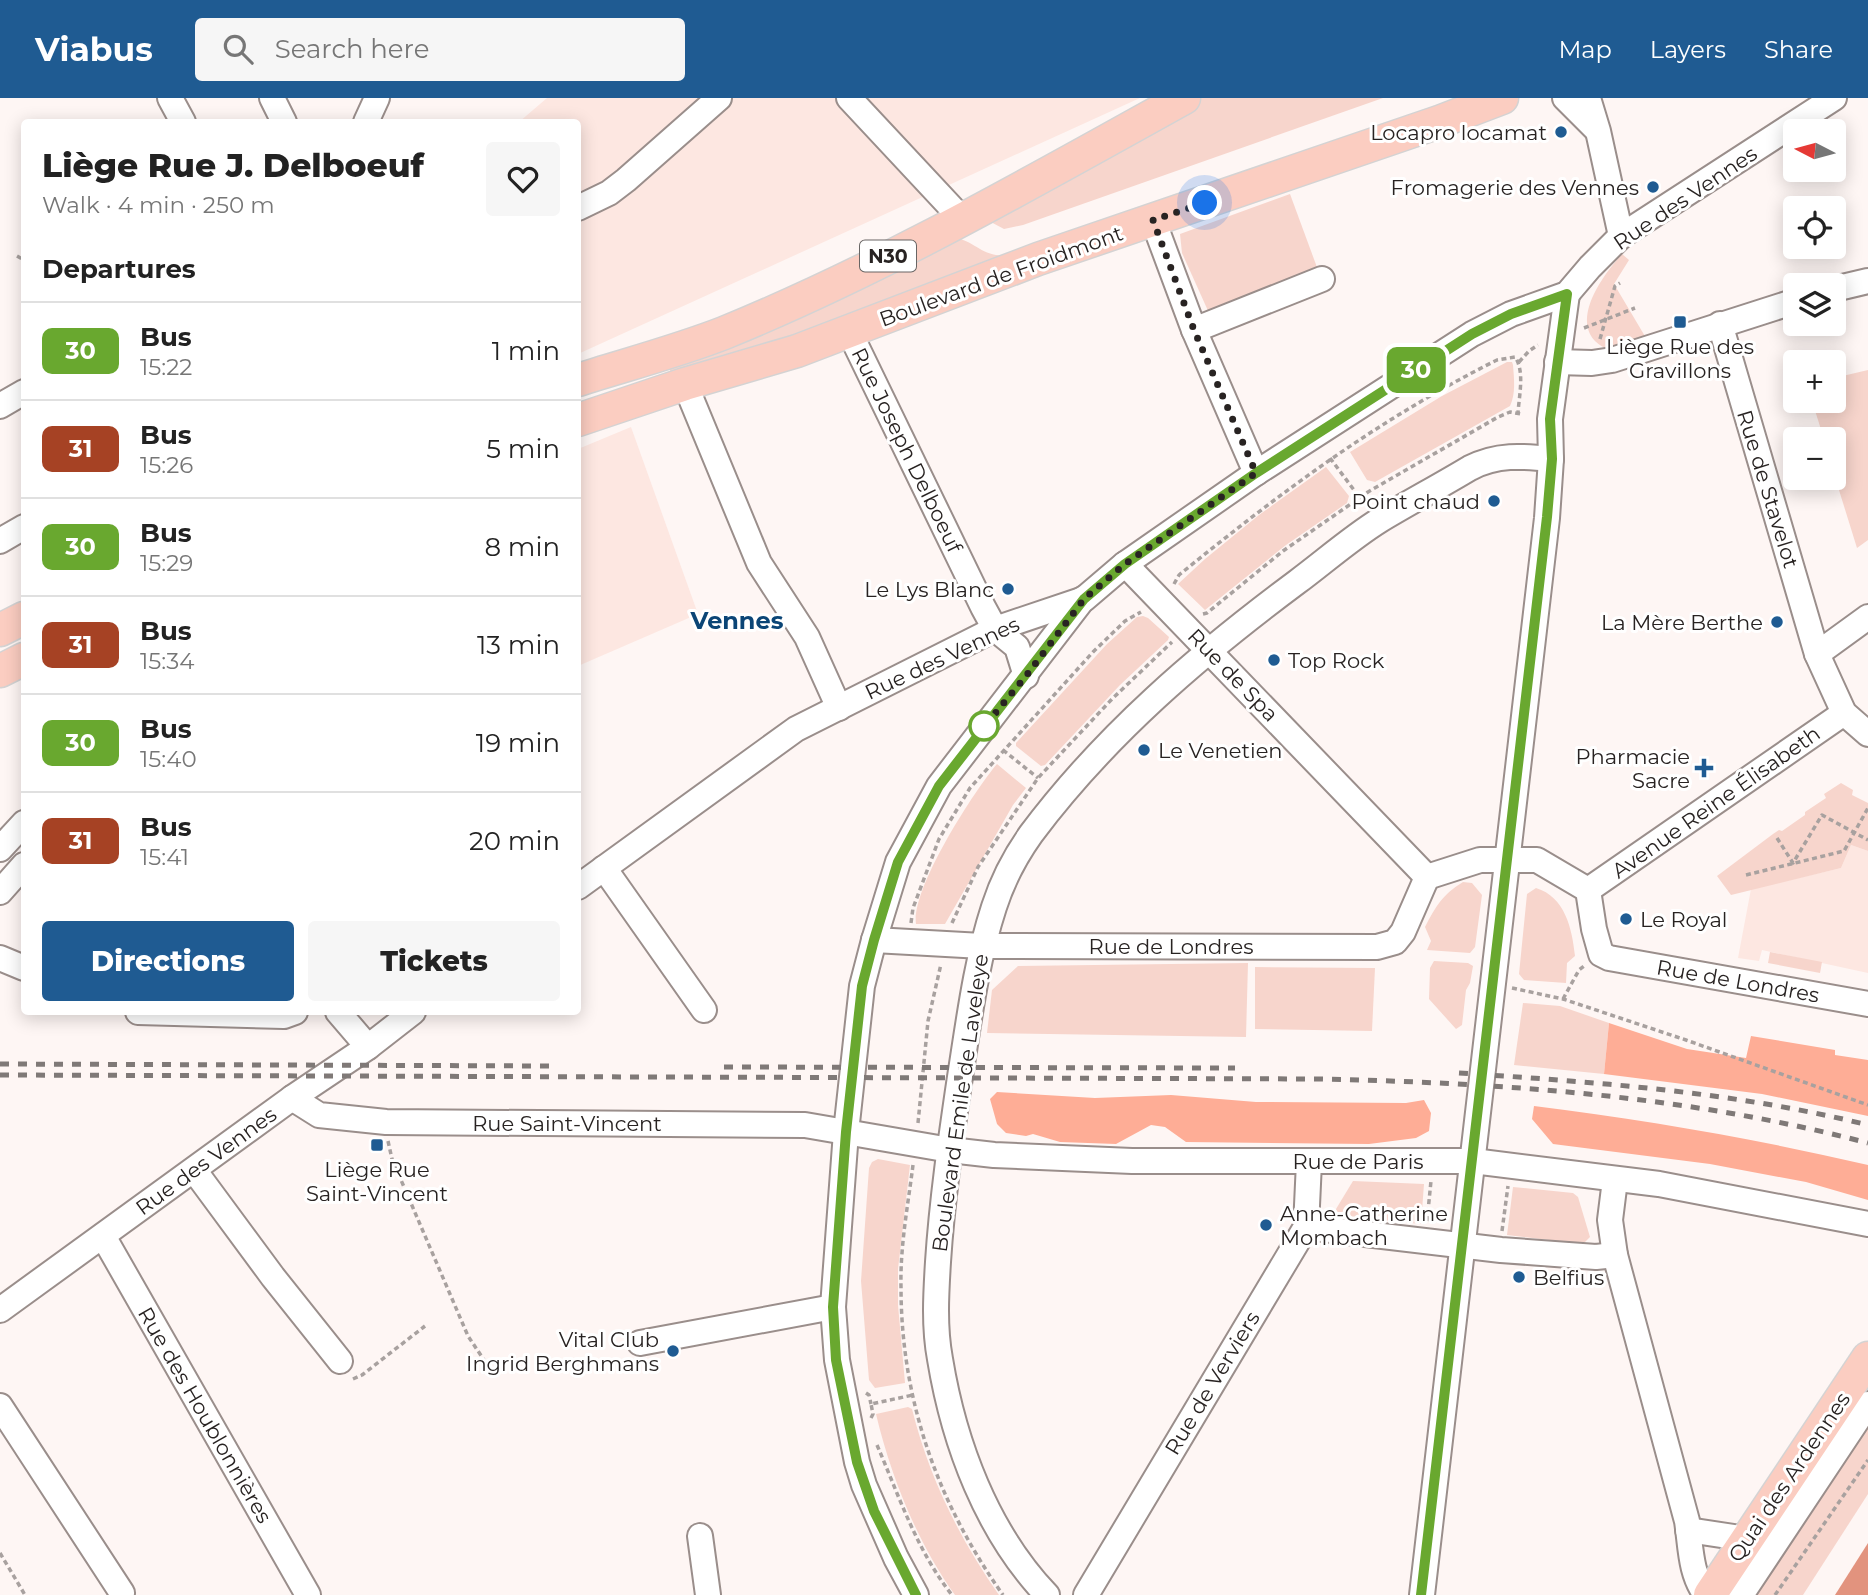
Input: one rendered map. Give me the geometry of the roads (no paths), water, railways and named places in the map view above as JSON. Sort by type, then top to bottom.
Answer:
[{"type":"main road","name":"N30","points":[[581,379],[723,333],[827,287],[962,219],[1184,98]]},
{"type":"main road","name":"Boulevard de Froidmont","points":[[581,419],[685,384],[797,351],[1038,259],[1502,98]]},
{"type":"main road","points":[[0,630],[21,620]]},
{"type":"main road","points":[[0,671],[21,660]]},
{"type":"main road","name":"Quai des Ardennes","points":[[1708,1595],[1868,1358]]},
{"type":"street","points":[[170,98],[181,119]]},
{"type":"street","points":[[272,98],[282,119]]},
{"type":"street","points":[[367,119],[377,98]]},
{"type":"street","points":[[581,206],[626,180],[719,98]]},
{"type":"street","points":[[849,98],[962,219]]},
{"type":"street","points":[[1564,98],[1598,131]]},
{"type":"street","points":[[1588,98],[1621,236]]},
{"type":"street","points":[[1598,131],[1603,108],[1602,98]]},
{"type":"street","name":"Rue des Vennes","points":[[581,885],[796,729],[995,628],[1084,599],[1125,564],[1256,473],[1472,334],[1511,314],[1567,294],[1621,236],[1835,98]]},
{"type":"street","points":[[1153,220],[1194,330],[1256,473]]},
{"type":"street","points":[[1194,330],[1322,279]]},
{"type":"street","points":[[1846,286],[1868,281]]},
{"type":"street","points":[[1422,1595],[1547,517],[1552,459],[1550,419],[1567,294]]},
{"type":"street","points":[[1557,362],[1592,363],[1612,360],[1783,305]]},
{"type":"street","name":"Rue de Stavelot","points":[[1720,324],[1816,654]]},
{"type":"street","name":"Rue Joseph Delboeuf","points":[[849,331],[995,628],[1017,647],[1026,676]]},
{"type":"street","points":[[685,384],[759,564],[807,637],[839,708]]},
{"type":"street","points":[[0,407],[21,394]]},
{"type":"street","name":"Boulevard Emile de Laveleye","points":[[1047,1595],[1020,1563],[996,1525],[972,1475],[960,1442],[939,1356],[936,1302],[950,1150],[982,946],[995,904],[1009,872],[1030,836],[1090,764],[1168,684],[1270,602],[1377,522],[1485,460],[1516,455],[1552,459]]},
{"type":"street","points":[[0,541],[21,529]]},
{"type":"street","name":"Rue de Spa","points":[[1125,564],[1427,877]]},
{"type":"street","points":[[916,1595],[874,1511],[857,1462],[836,1360],[833,1307],[846,1132],[862,986],[898,862],[939,786],[1084,599]]},
{"type":"street","points":[[1868,617],[1816,654],[1844,713],[1868,734]]},
{"type":"street","name":"Avenue Reine Élisabeth","points":[[1588,890],[1844,713]]},
{"type":"street","points":[[0,849],[21,826]]},
{"type":"street","points":[[1427,877],[1480,860],[1537,860],[1588,890]]},
{"type":"street","points":[[0,892],[21,868]]},
{"type":"street","points":[[604,868],[704,1010]]},
{"type":"street","name":"Rue de Londres","points":[[874,940],[982,946],[1377,947],[1395,942],[1403,932],[1427,877]]},
{"type":"street","name":"Rue de Londres","points":[[1588,890],[1594,929],[1605,956],[1868,1004]]},
{"type":"street","points":[[0,958],[21,967]]},
{"type":"street","points":[[248,1015],[287,1015]]},
{"type":"street","points":[[341,1015],[368,1047]]},
{"type":"street","name":"Rue des Vennes","points":[[0,1310],[409,1015]]},
{"type":"street","name":"Rue Saint-Vincent","points":[[292,1098],[319,1115],[386,1122],[805,1125],[846,1132]]},
{"type":"street","name":"Rue de Paris","points":[[846,1132],[994,1155],[1132,1161],[1473,1161],[1659,1184],[1868,1224]]},
{"type":"street","name":"Rue de Verviers","points":[[1086,1595],[1306,1227],[1308,1162]]},
{"type":"street","points":[[194,1170],[273,1277],[340,1361]]},
{"type":"street","points":[[1615,1180],[1610,1220],[1615,1255],[1688,1530],[1692,1564],[1700,1586],[1708,1595]]},
{"type":"street","points":[[1306,1227],[1463,1246],[1597,1257],[1615,1255]]},
{"type":"street","name":"Rue des Houblonnières","points":[[103,1236],[308,1595]]},
{"type":"street","points":[[640,1343],[833,1307]]},
{"type":"street","name":"Quai des Ardennes","points":[[1741,1595],[1868,1404]]},
{"type":"street","points":[[0,1406],[122,1593]]},
{"type":"street","points":[[1688,1530],[1747,1539]]},
{"type":"street","points":[[700,1536],[708,1595]]},
{"type":"railway","points":[[0,1064],[556,1066]]},
{"type":"railway","points":[[724,1067],[1235,1068]]},
{"type":"railway","points":[[1459,1073],[1716,1096],[1868,1125]]},
{"type":"railway","points":[[0,1075],[1390,1081],[1528,1089],[1665,1103],[1801,1127],[1868,1143]]},
{"type":"place","name":"Locapro locamat","points":[[1561,132]]},
{"type":"place","name":"Fromagerie des Vennes","points":[[1653,187]]},
{"type":"place","name":"Liège Rue des Gravillons","points":[[1680,322]]},
{"type":"place","name":"Point chaud","points":[[1494,501]]},
{"type":"place","name":"Le Lys Blanc","points":[[1008,589]]},
{"type":"place","name":"La Mère Berthe","points":[[1777,622]]},
{"type":"place","name":"Top Rock","points":[[1274,660]]},
{"type":"place","name":"Le Venetien","points":[[1144,750]]},
{"type":"place","name":"Pharmacie Sacre","points":[[1704,768]]},
{"type":"place","name":"Le Royal","points":[[1626,919]]},
{"type":"place","name":"Liège Rue Saint-Vincent","points":[[377,1145]]},
{"type":"place","name":"Anne-Catherine Mombach","points":[[1266,1225]]},
{"type":"place","name":"Belfius","points":[[1519,1277]]},
{"type":"place","name":"Vital Club Ingrid Berghmans","points":[[673,1351]]},
{"type":"district","name":"Vennes","points":[[737,620]]}]
